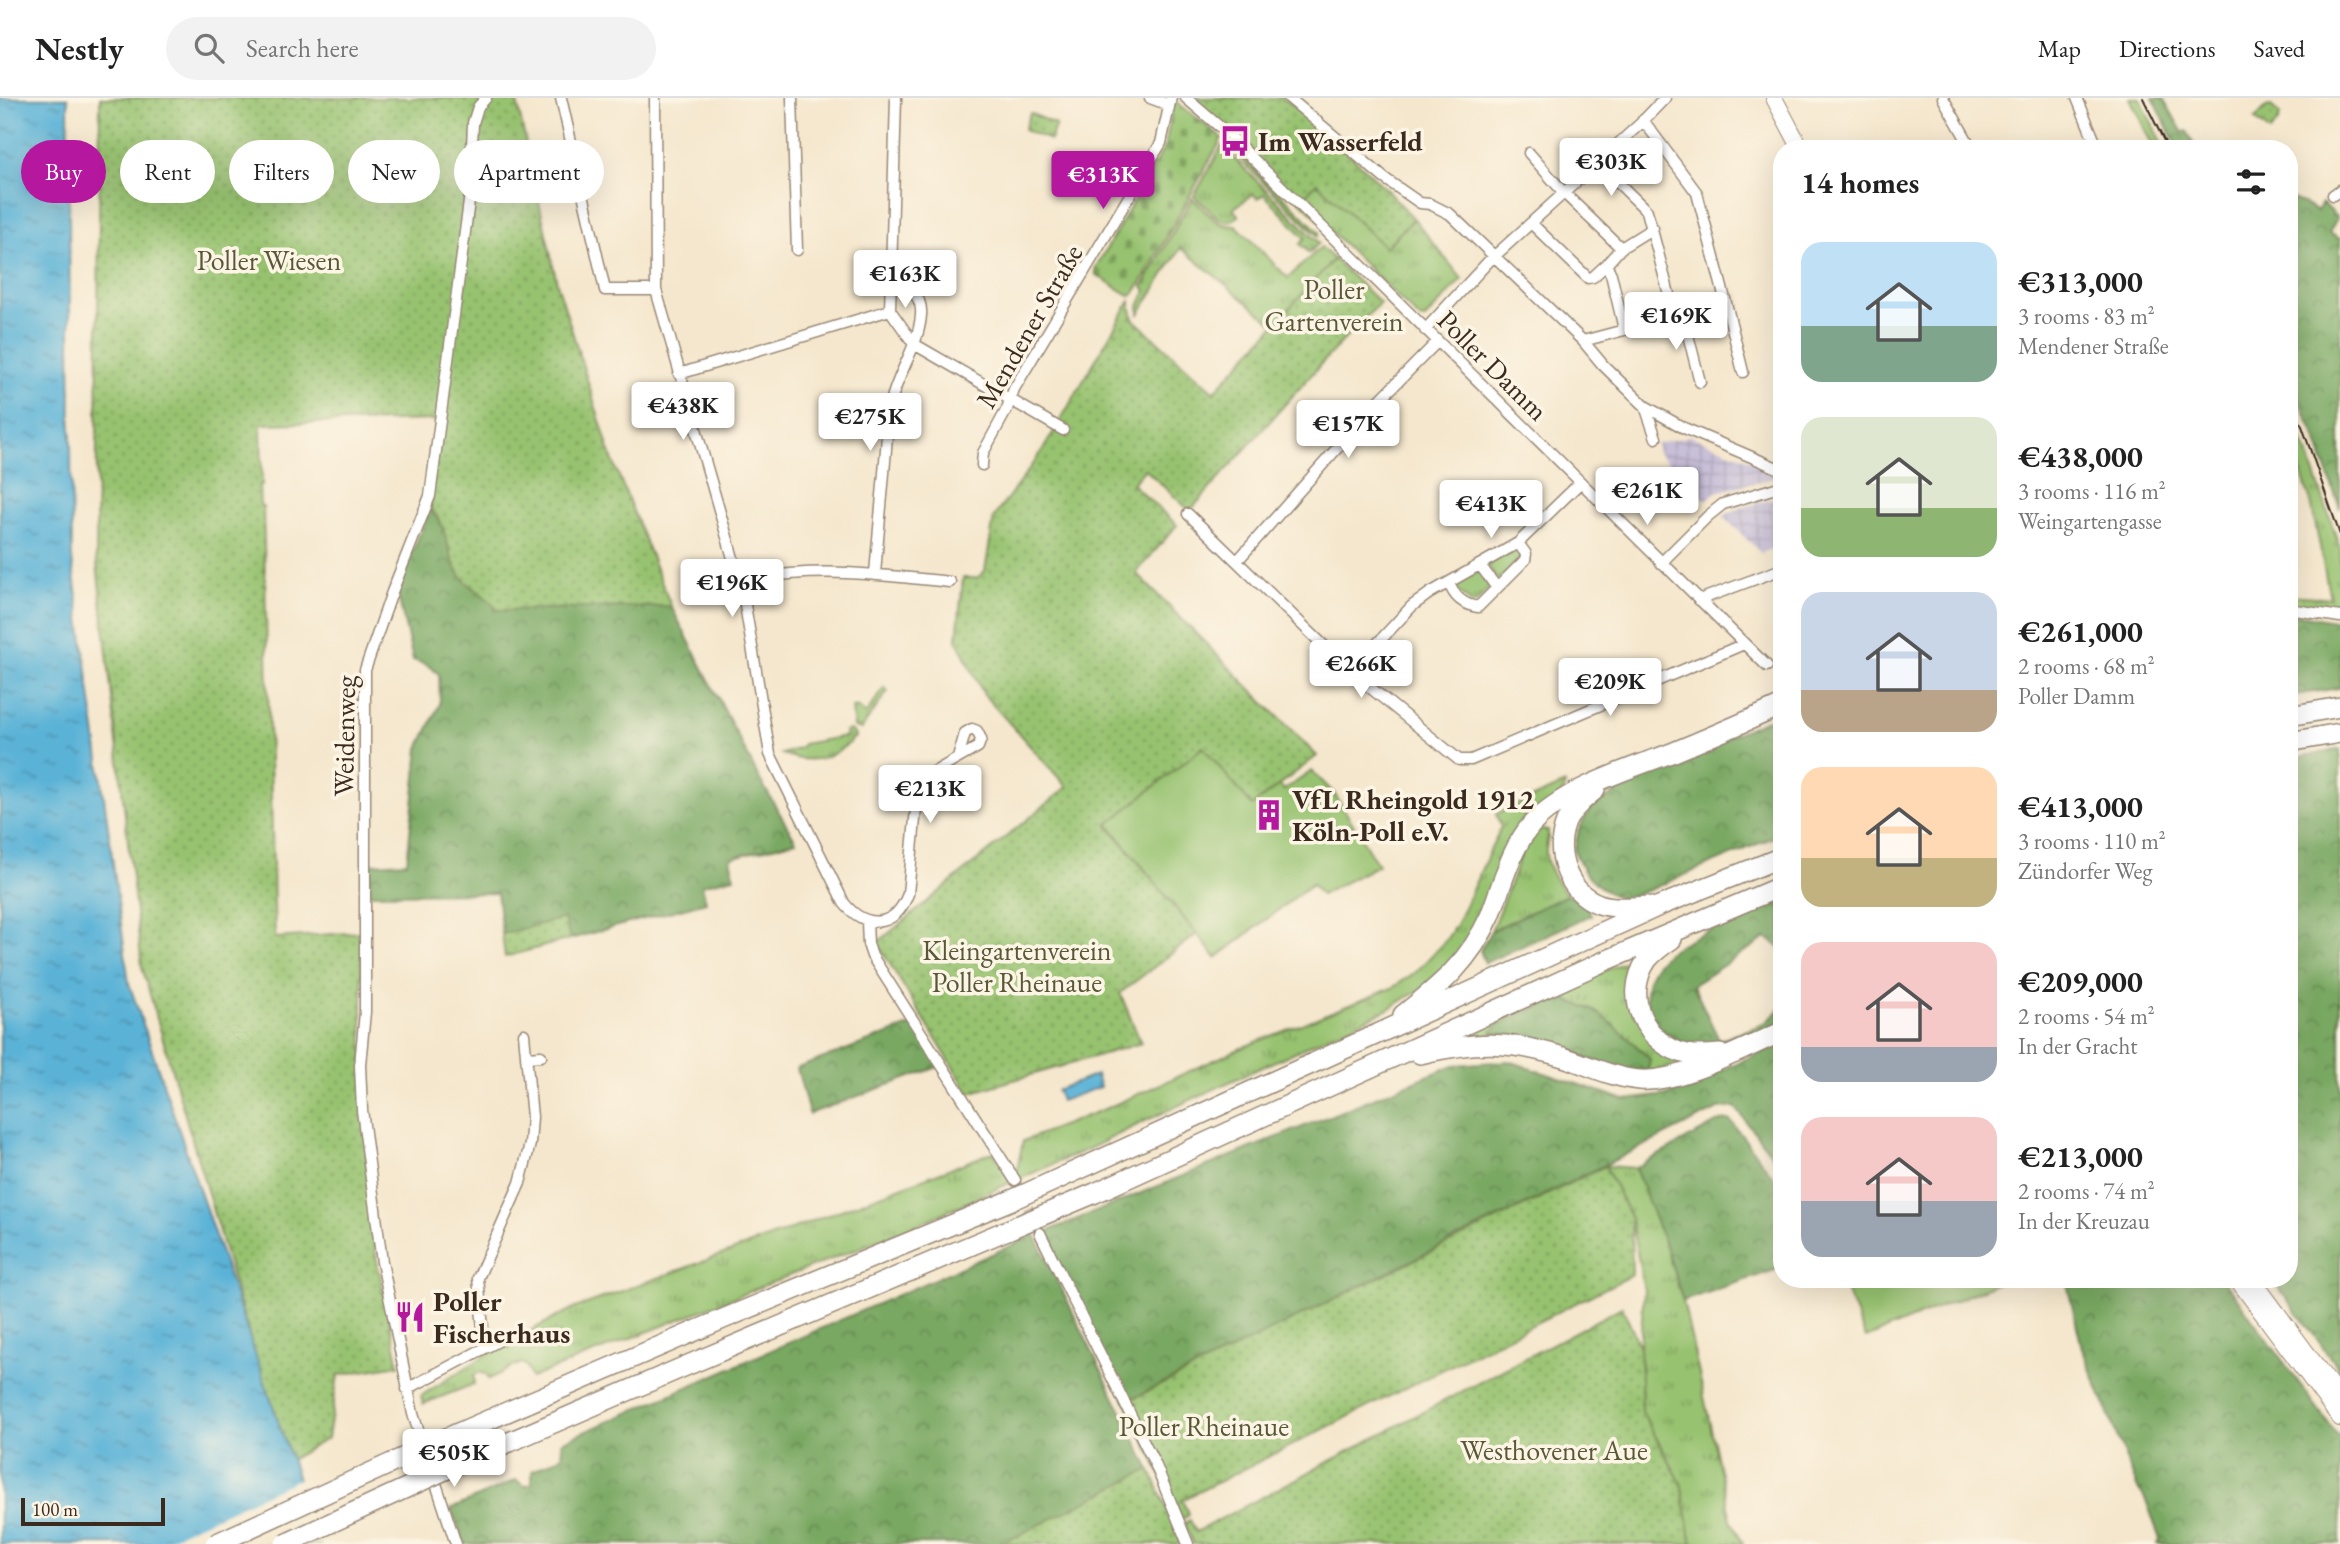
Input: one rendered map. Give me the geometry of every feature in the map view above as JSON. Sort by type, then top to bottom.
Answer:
[{"type":"highway","points":[[2298,714],[2340,707]]},
{"type":"highway","points":[[1378,1035],[1444,983],[1464,961],[1489,917],[1515,851],[1530,826],[1550,807],[1569,795],[1773,709]]},
{"type":"highway","points":[[2298,740],[2340,733]]},
{"type":"highway","points":[[1605,780],[1578,805],[1567,821],[1562,838],[1562,855],[1567,874],[1581,892],[1599,903],[1619,908],[1660,906]]},
{"type":"highway","points":[[215,1544],[444,1439],[723,1319],[1014,1199],[1660,906],[1773,861]]},
{"type":"highway","points":[[285,1544],[456,1465],[1095,1193],[1693,922],[1773,890]]},
{"type":"highway","points":[[1693,922],[1656,950],[1647,961],[1639,981],[1636,1004],[1653,1037],[1669,1048],[1687,1054],[1731,1053]]},
{"type":"highway","points":[[1378,1063],[1460,1045],[1516,1045],[1560,1056],[1617,1076],[1641,1080],[1666,1078],[1704,1066],[1773,1036]]},
{"type":"main road","points":[[1774,98],[1796,140]]},
{"type":"main road","points":[[2244,1288],[2340,1418]]},
{"type":"main road","points":[[2259,1288],[2340,1398]]},
{"type":"street","name":"Weidenweg","points":[[456,1544],[407,1390],[382,1262],[362,1110],[360,1065],[365,1013],[365,670],[429,496],[470,194],[473,123],[478,107],[486,98]]},
{"type":"street","points":[[561,98],[605,290],[656,290]]},
{"type":"street","points":[[655,98],[656,290],[740,581],[770,754],[853,915],[867,922],[888,919],[896,915],[905,903],[918,787],[922,779],[958,758]]},
{"type":"street","points":[[792,98],[797,250]]},
{"type":"street","points":[[896,98],[890,310],[914,344],[1063,430]]},
{"type":"street","points":[[1150,98],[1170,102]]},
{"type":"street","name":"Poller Damm","points":[[1186,98],[1228,134],[1767,666]]},
{"type":"street","points":[[1289,98],[1384,178],[1420,204],[1430,204],[1450,214],[1583,341],[1645,406],[1684,428],[1773,466]]},
{"type":"street","points":[[1425,330],[1495,257],[1665,98]]},
{"type":"street","points":[[1943,98],[1967,140]]},
{"type":"street","points":[[2077,98],[2094,140]]},
{"type":"street","name":"Mendener Straße","points":[[982,465],[983,453],[1007,409],[1014,389],[1161,143],[1170,102]]},
{"type":"street","points":[[1643,120],[1695,187],[1743,372]]},
{"type":"street","points":[[1529,153],[1617,244]]},
{"type":"street","points":[[1597,162],[1647,211],[1700,382]]},
{"type":"street","points":[[1531,223],[1590,278],[1606,265],[1617,244],[1653,228]]},
{"type":"street","points":[[1606,265],[1614,284],[1624,329]]},
{"type":"street","points":[[875,574],[891,404],[899,374],[914,344],[921,315],[920,302],[906,283],[891,275]]},
{"type":"street","points":[[1583,341],[1726,303]]},
{"type":"street","points":[[679,374],[890,310]]},
{"type":"street","points":[[1238,560],[1379,401],[1437,342]]},
{"type":"street","points":[[1645,406],[1656,438]]},
{"type":"street","points":[[1351,673],[1412,606],[1518,543],[1580,483]]},
{"type":"street","points":[[1661,563],[1723,504],[1773,489]]},
{"type":"street","points":[[1188,514],[1351,673],[1452,755],[1466,761],[1744,644]]},
{"type":"street","points":[[1449,583],[1467,606],[1478,607],[1525,560],[1526,554],[1518,543]]},
{"type":"street","points":[[1479,565],[1497,588]]},
{"type":"street","points":[[740,581],[798,572],[833,571],[950,582]]},
{"type":"street","points":[[1699,600],[1773,572]]},
{"type":"street","points":[[2298,610],[2340,617]]},
{"type":"street","points":[[867,922],[868,944],[872,956],[1015,1180]]},
{"type":"street","points":[[485,1348],[478,1278],[525,1168],[530,1144],[532,1117],[524,1034]]},
{"type":"street","points":[[526,1057],[541,1056]]},
{"type":"street","points":[[1040,1233],[1156,1466],[1188,1544]]},
{"type":"street","points":[[407,1390],[502,1339]]},
{"type":"shaded area","points":[[1690,436],[1773,469],[1773,478],[1716,492],[1706,500],[1658,453],[1656,444]]},
{"type":"shaded area","points":[[1773,499],[1773,548],[1761,553],[1723,516],[1742,507]]},
{"type":"green space","name":"Poller Wiesen","points":[[100,98],[516,98],[525,140],[454,140],[454,203],[539,203],[557,283],[611,456],[671,606],[497,610],[458,572],[444,531],[430,508],[437,420],[261,424],[262,485],[259,485],[260,506],[263,507],[275,938],[362,932],[368,1197],[377,1261],[399,1365],[338,1375],[328,1438],[286,1462],[142,967],[96,555],[99,203],[106,203],[106,140],[100,140]]},
{"type":"green space","points":[[1194,98],[1281,98],[1320,126],[1414,219],[1385,247],[1317,183],[1300,201]]},
{"type":"green space","points":[[2130,98],[2140,98],[2160,140],[2150,140]]},
{"type":"green space","points":[[2153,98],[2163,98],[2183,133],[2187,131],[2192,140],[2174,140]]},
{"type":"green space","points":[[1174,100],[1222,138],[1143,280],[1134,294],[1129,295],[1096,275],[1095,269],[1165,146]]},
{"type":"green space","points":[[2271,106],[2280,114],[2270,132],[2255,119],[2266,107]]},
{"type":"green space","points":[[1030,113],[1056,125],[1050,140],[1024,130]]},
{"type":"green space","points":[[1222,146],[1319,243],[1309,253],[1300,244],[1305,238],[1264,194],[1258,199],[1253,194],[1233,209],[1239,216],[1229,222],[1219,219],[1194,196]]},
{"type":"green space","points":[[1235,148],[1319,232],[1318,236],[1232,151]]},
{"type":"green space","points":[[1317,182],[1385,247],[1414,219],[1462,279],[1425,319],[1419,318],[1300,201]]},
{"type":"green space","points":[[1192,198],[1217,221],[1229,226],[1236,225],[1288,278],[1321,247],[1334,259],[1275,325],[1181,248],[1139,314],[1139,306],[1146,291],[1143,286]]},
{"type":"green space","points":[[2298,202],[2317,211],[2322,203],[2337,218],[2329,233],[2340,239],[2340,509],[2314,433],[2298,398]]},
{"type":"green space","name":"Kleingartenverein Poller Rheinaue","points":[[1334,259],[1380,303],[1330,354],[1190,511],[1145,469],[1132,484],[1177,525],[1136,573],[1317,756],[1252,806],[1108,825],[1197,934],[1120,993],[1141,1043],[969,1093],[877,943],[1067,787],[984,695],[957,640],[963,578],[977,578],[985,571],[994,517],[1043,450],[1130,301],[1133,319],[1214,392]]},
{"type":"green space","points":[[2298,430],[2340,548],[2339,612],[2298,606],[2298,596],[2330,598],[2311,502],[2298,463]]},
{"type":"green space","points":[[430,508],[444,531],[458,572],[497,610],[671,606],[759,778],[796,841],[730,858],[734,877],[702,885],[706,902],[570,939],[564,919],[502,934],[497,893],[370,894],[369,864],[407,862],[419,748],[440,704],[439,674],[427,665],[413,660],[397,591]]},
{"type":"green space","points":[[1518,549],[1522,556],[1500,579],[1496,579],[1488,566]]},
{"type":"green space","points":[[1480,573],[1490,587],[1473,604],[1457,591],[1457,587],[1462,578]]},
{"type":"green space","points":[[2298,615],[2340,622],[2340,688],[2298,695]]},
{"type":"green space","points":[[884,688],[888,691],[861,729],[854,727],[852,708],[857,707],[866,714]]},
{"type":"green space","points":[[1773,717],[1773,837],[1649,890],[1621,899],[1602,889],[1585,873],[1574,851],[1579,829],[1590,809],[1649,771]]},
{"type":"green space","points":[[851,730],[856,736],[831,755],[803,759],[782,754],[800,748],[803,744],[846,736],[845,731]]},
{"type":"green space","points":[[1203,747],[1252,806],[1280,785],[1284,790],[1312,771],[1334,793],[1378,865],[1321,895],[1312,884],[1216,958],[1108,824]]},
{"type":"green space","points":[[2340,749],[2340,1370],[2279,1288],[2298,1288],[2298,757]]},
{"type":"green space","points":[[1565,784],[1564,790],[1487,905],[1462,951],[1424,987],[1388,1009],[1019,1179],[1016,1174],[1023,1141],[1107,1108],[1246,1046],[1392,988],[1417,971],[1446,940],[1457,923],[1501,827],[1496,814]]},
{"type":"green space","points":[[1539,829],[1548,831],[1548,865],[1567,895],[1491,931],[1524,849]]},
{"type":"green space","points":[[1567,895],[1587,905],[1591,915],[1485,963],[1480,950],[1491,931]]},
{"type":"green space","points":[[1773,905],[1773,943],[1766,938],[1693,985],[1719,1040],[1764,1024],[1773,1016],[1773,1026],[1725,1045],[1697,1046],[1679,1041],[1653,1018],[1647,1003],[1646,987],[1652,971],[1675,947]]},
{"type":"green space","points":[[564,918],[570,939],[505,957],[502,934]]},
{"type":"green space","points":[[1639,956],[1633,1013],[1704,1060],[1643,1073],[1505,1038],[1465,1035],[1576,983]]},
{"type":"green space","points":[[1562,997],[1596,1012],[1612,1024],[1650,1059],[1648,1070],[1619,1069],[1534,1039],[1491,1032],[1498,1025]]},
{"type":"green space","points":[[915,1024],[941,1066],[809,1114],[797,1068]]},
{"type":"green space","points":[[1773,1047],[1773,1157],[1735,1107],[1718,1109],[1126,1402],[1043,1233],[1454,1065],[1509,1061],[1625,1100],[1666,1095]]},
{"type":"green space","points":[[1730,1120],[1773,1176],[1773,1271],[1683,1301],[1665,1244],[1635,1168],[1720,1121]]},
{"type":"green space","points":[[993,1152],[1012,1182],[912,1227],[531,1378],[526,1365],[521,1363],[489,1379],[486,1374],[479,1372],[474,1376],[474,1384],[423,1404],[421,1396],[497,1348],[570,1310]]},
{"type":"green space","points":[[1605,1166],[1635,1168],[1665,1244],[1683,1301],[1731,1520],[1743,1544],[1692,1544],[1681,1483],[1642,1412],[1640,1347],[1644,1290],[1631,1219]]},
{"type":"green space","name":"Poller Rheinaue","points":[[1605,1166],[1631,1219],[1632,1275],[1182,1500],[1189,1515],[1182,1519],[1126,1402]]},
{"type":"green space","points":[[1035,1235],[1150,1470],[1085,1544],[465,1544],[451,1509],[516,1480],[524,1486],[532,1484],[532,1471],[563,1456],[561,1442]]},
{"type":"green space","points":[[1845,1288],[1985,1288],[1866,1338]]},
{"type":"green space","points":[[2068,1288],[2230,1288],[2340,1439],[2340,1544],[2157,1544],[2160,1539],[2150,1512],[2138,1489],[2082,1348]]},
{"type":"green space","name":"Westhovener Aue","points":[[1622,1307],[1640,1347],[1642,1412],[1681,1483],[1692,1544],[1193,1544],[1184,1523],[1190,1520],[1196,1532]]},
{"type":"green space","points":[[1150,1469],[1182,1544],[1001,1544]]},
{"type":"water","points":[[0,98],[68,98],[68,140],[21,140],[21,203],[69,203],[72,559],[129,983],[320,1544],[0,1544]]},
{"type":"water","points":[[1096,1075],[1100,1087],[1061,1101],[1057,1090]]},
{"type":"pier","points":[[301,1478],[323,1544],[157,1544]]},
{"type":"tunnel","points":[[1015,1180],[1035,1222]]},
{"type":"tram line","points":[[2143,98],[2164,140]]},
{"type":"tram line","points":[[2298,418],[2340,535]]},
{"type":"place","name":"Im Wasserfeld","points":[[1235,141]]},
{"type":"place","name":"VfL Rheingold 1912 Köln-Poll e.V.","points":[[1269,815]]},
{"type":"place","name":"Poller Fischerhaus","points":[[410,1317]]},
{"type":"park label","name":"Poller Gartenverein","points":[[1334,305]]}]
